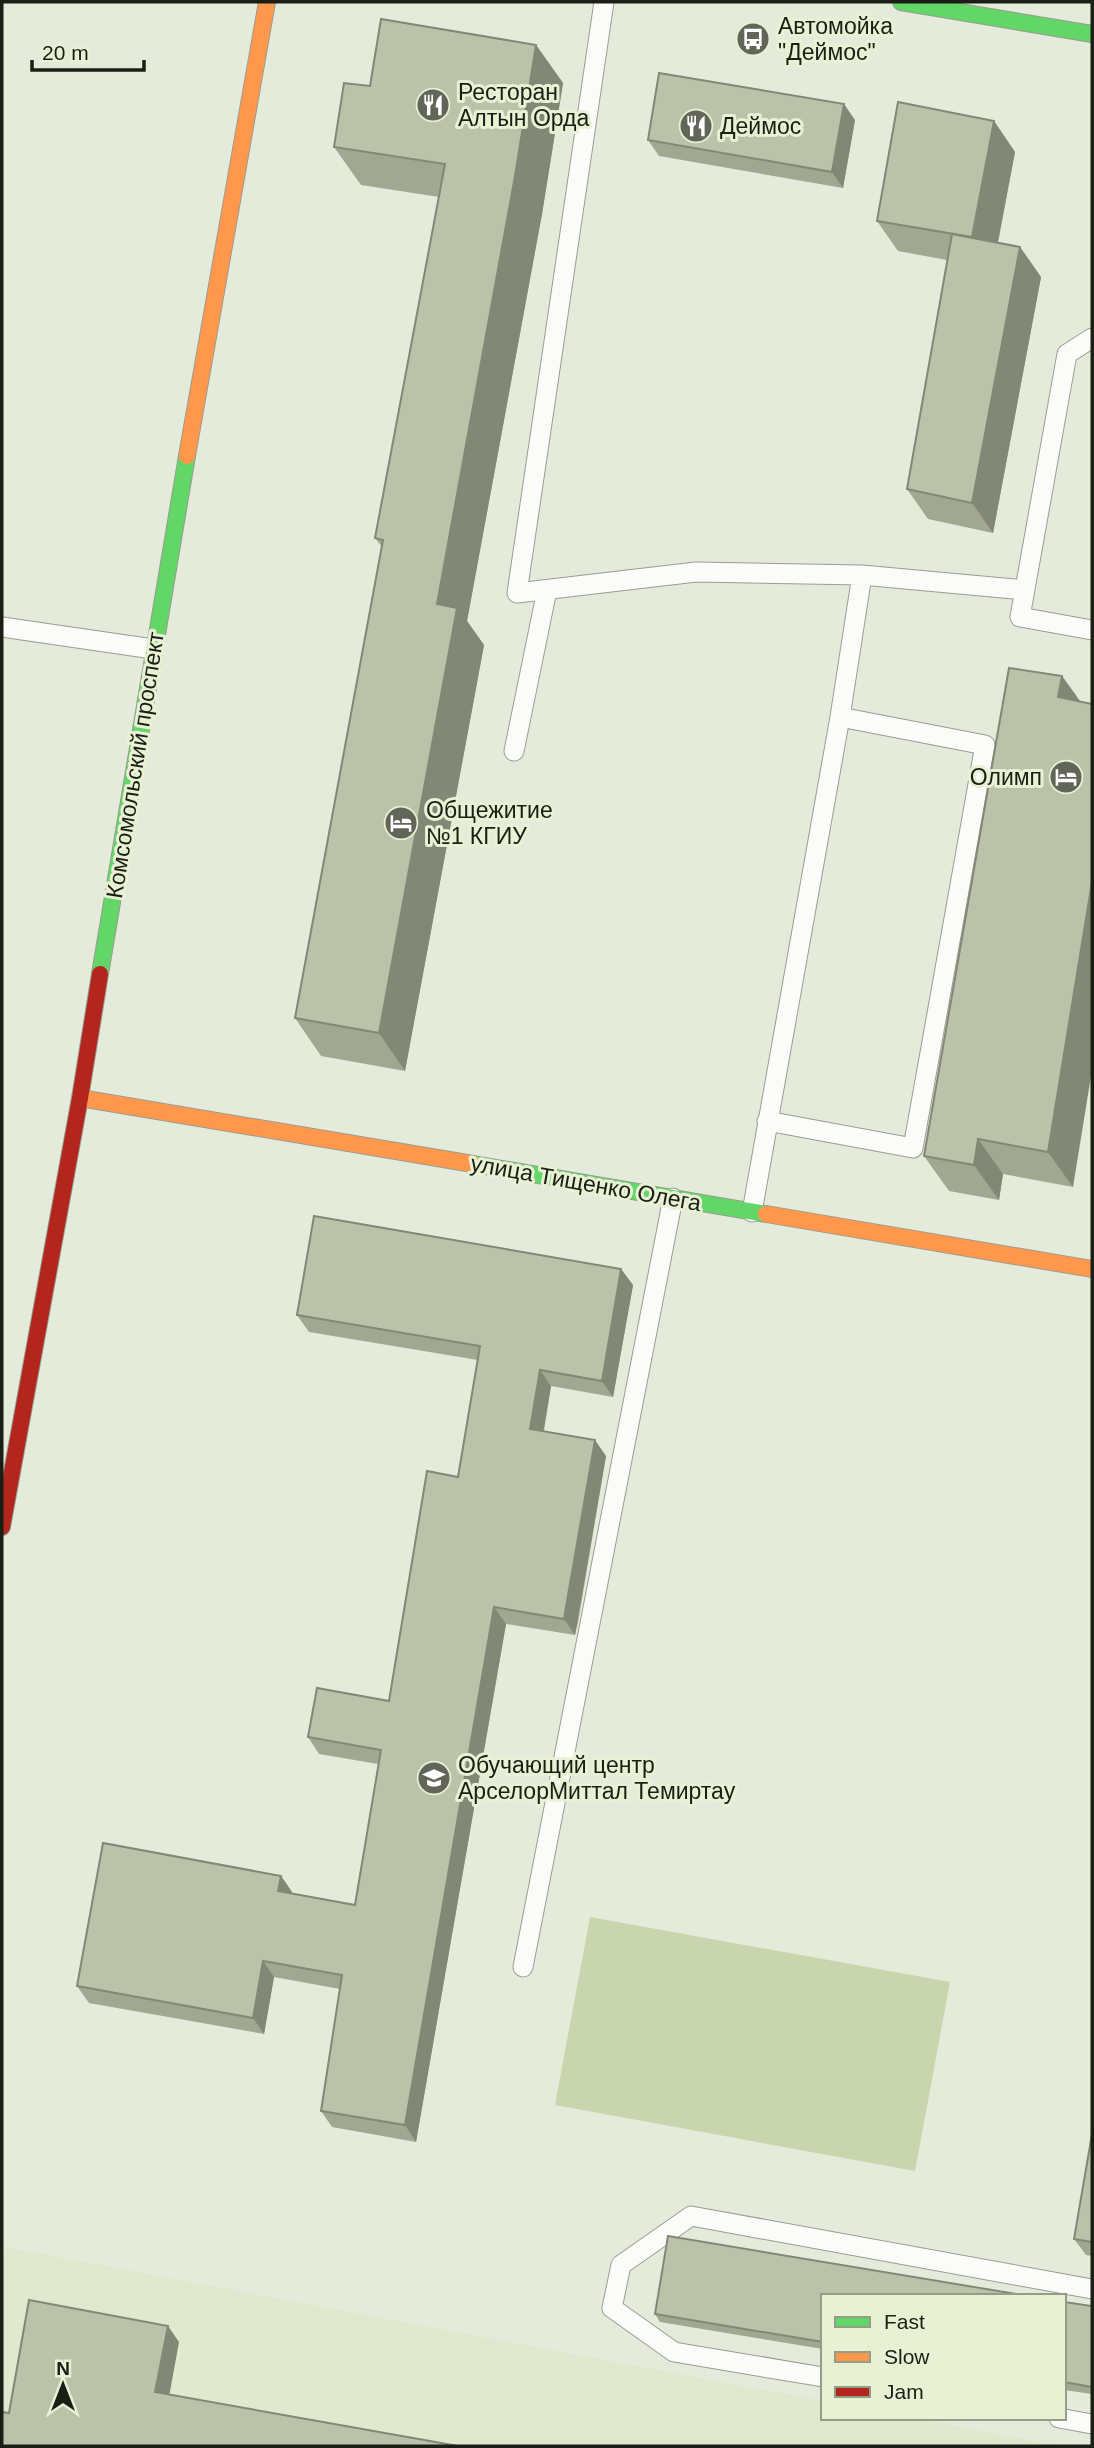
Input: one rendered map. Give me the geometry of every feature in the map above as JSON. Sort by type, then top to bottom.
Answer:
[{"type":"street","name":"Комсомольский проспект","points":[[2,1527],[80,1098],[153,649],[267,2]]},
{"type":"street","points":[[901,2],[1092,34]]},
{"type":"street","name":"улица Тищенко Олега","points":[[80,1098],[1092,1269]]},
{"type":"lane","points":[[604,2],[517,593],[696,572],[862,575],[1025,590]]},
{"type":"lane","points":[[1092,338],[1067,354],[1020,617],[1092,630]]},
{"type":"lane","points":[[752,1212],[840,717],[862,575]]},
{"type":"lane","points":[[514,751],[547,590]]},
{"type":"lane","points":[[2,627],[153,649]]},
{"type":"lane","points":[[767,1121],[913,1149],[923,1095],[985,745],[840,717]]},
{"type":"lane","points":[[523,1967],[673,1198]]},
{"type":"lane","points":[[821,2377],[674,2351],[612,2308],[621,2265],[691,2217],[1092,2288]]},
{"type":"lane","points":[[1066,2419],[1092,2424]]},
{"type":"shaded area","points":[[590,1917],[950,1982],[915,2171],[555,2105]]},
{"type":"shaded area","points":[[5,2247],[821,2401],[821,2420],[924,2420],[1061,2446],[2,2446],[2,2265]]},
{"type":"building","points":[[381,19],[536,45],[515,176],[437,604],[457,608],[379,1033],[295,1018],[383,540],[375,538],[445,164],[334,147],[344,83],[370,86]]},
{"type":"building","points":[[659,73],[844,104],[832,172],[648,140]]},
{"type":"building","points":[[898,102],[994,121],[972,237],[877,221]]},
{"type":"building","points":[[952,234],[1020,247],[972,503],[907,489]]},
{"type":"building","points":[[1009,668],[1062,676],[1058,697],[1092,704],[1092,882],[1048,1152],[978,1139],[974,1165],[924,1156]]},
{"type":"building","points":[[314,1216],[621,1269],[602,1381],[540,1370],[530,1429],[595,1440],[564,1619],[494,1607],[405,2125],[321,2111],[342,1975],[263,1961],[253,2018],[77,1986],[103,1843],[281,1876],[278,1891],[355,1905],[381,1750],[308,1737],[317,1688],[389,1701],[427,1471],[458,1477],[480,1346],[297,1315]]},
{"type":"building","points":[[1092,2134],[1092,2242],[1074,2239]]},
{"type":"building","points":[[668,2236],[1016,2294],[821,2294],[821,2342],[655,2314]]},
{"type":"building","points":[[29,2300],[168,2326],[155,2392],[458,2446],[2,2446],[2,2412],[9,2413]]},
{"type":"building","points":[[1066,2302],[1092,2306],[1092,2387],[1066,2382]]},
{"type":"traffic: fast","points":[[901,2],[1092,34]]},
{"type":"traffic: fast","points":[[100,974],[187,456]]},
{"type":"traffic: fast","points":[[473,1164],[766,1214]]},
{"type":"traffic: slow","points":[[187,456],[267,2]]},
{"type":"traffic: slow","points":[[80,1098],[473,1164]]},
{"type":"traffic: slow","points":[[766,1214],[1092,1269]]},
{"type":"traffic: jam","points":[[2,1527],[100,974]]},
{"type":"place","name":"Автомойка \"Деймос\"","points":[[753,39]]},
{"type":"place","name":"Ресторан Алтын Орда","points":[[433,105]]},
{"type":"place","name":"Деймос","points":[[696,126]]},
{"type":"place","name":"Олимп","points":[[1066,777]]},
{"type":"place","name":"Общежитие №1 КГИУ","points":[[401,823]]},
{"type":"place","name":"Обучающий центр АрселорМиттал Темиртау","points":[[434,1778]]}]
